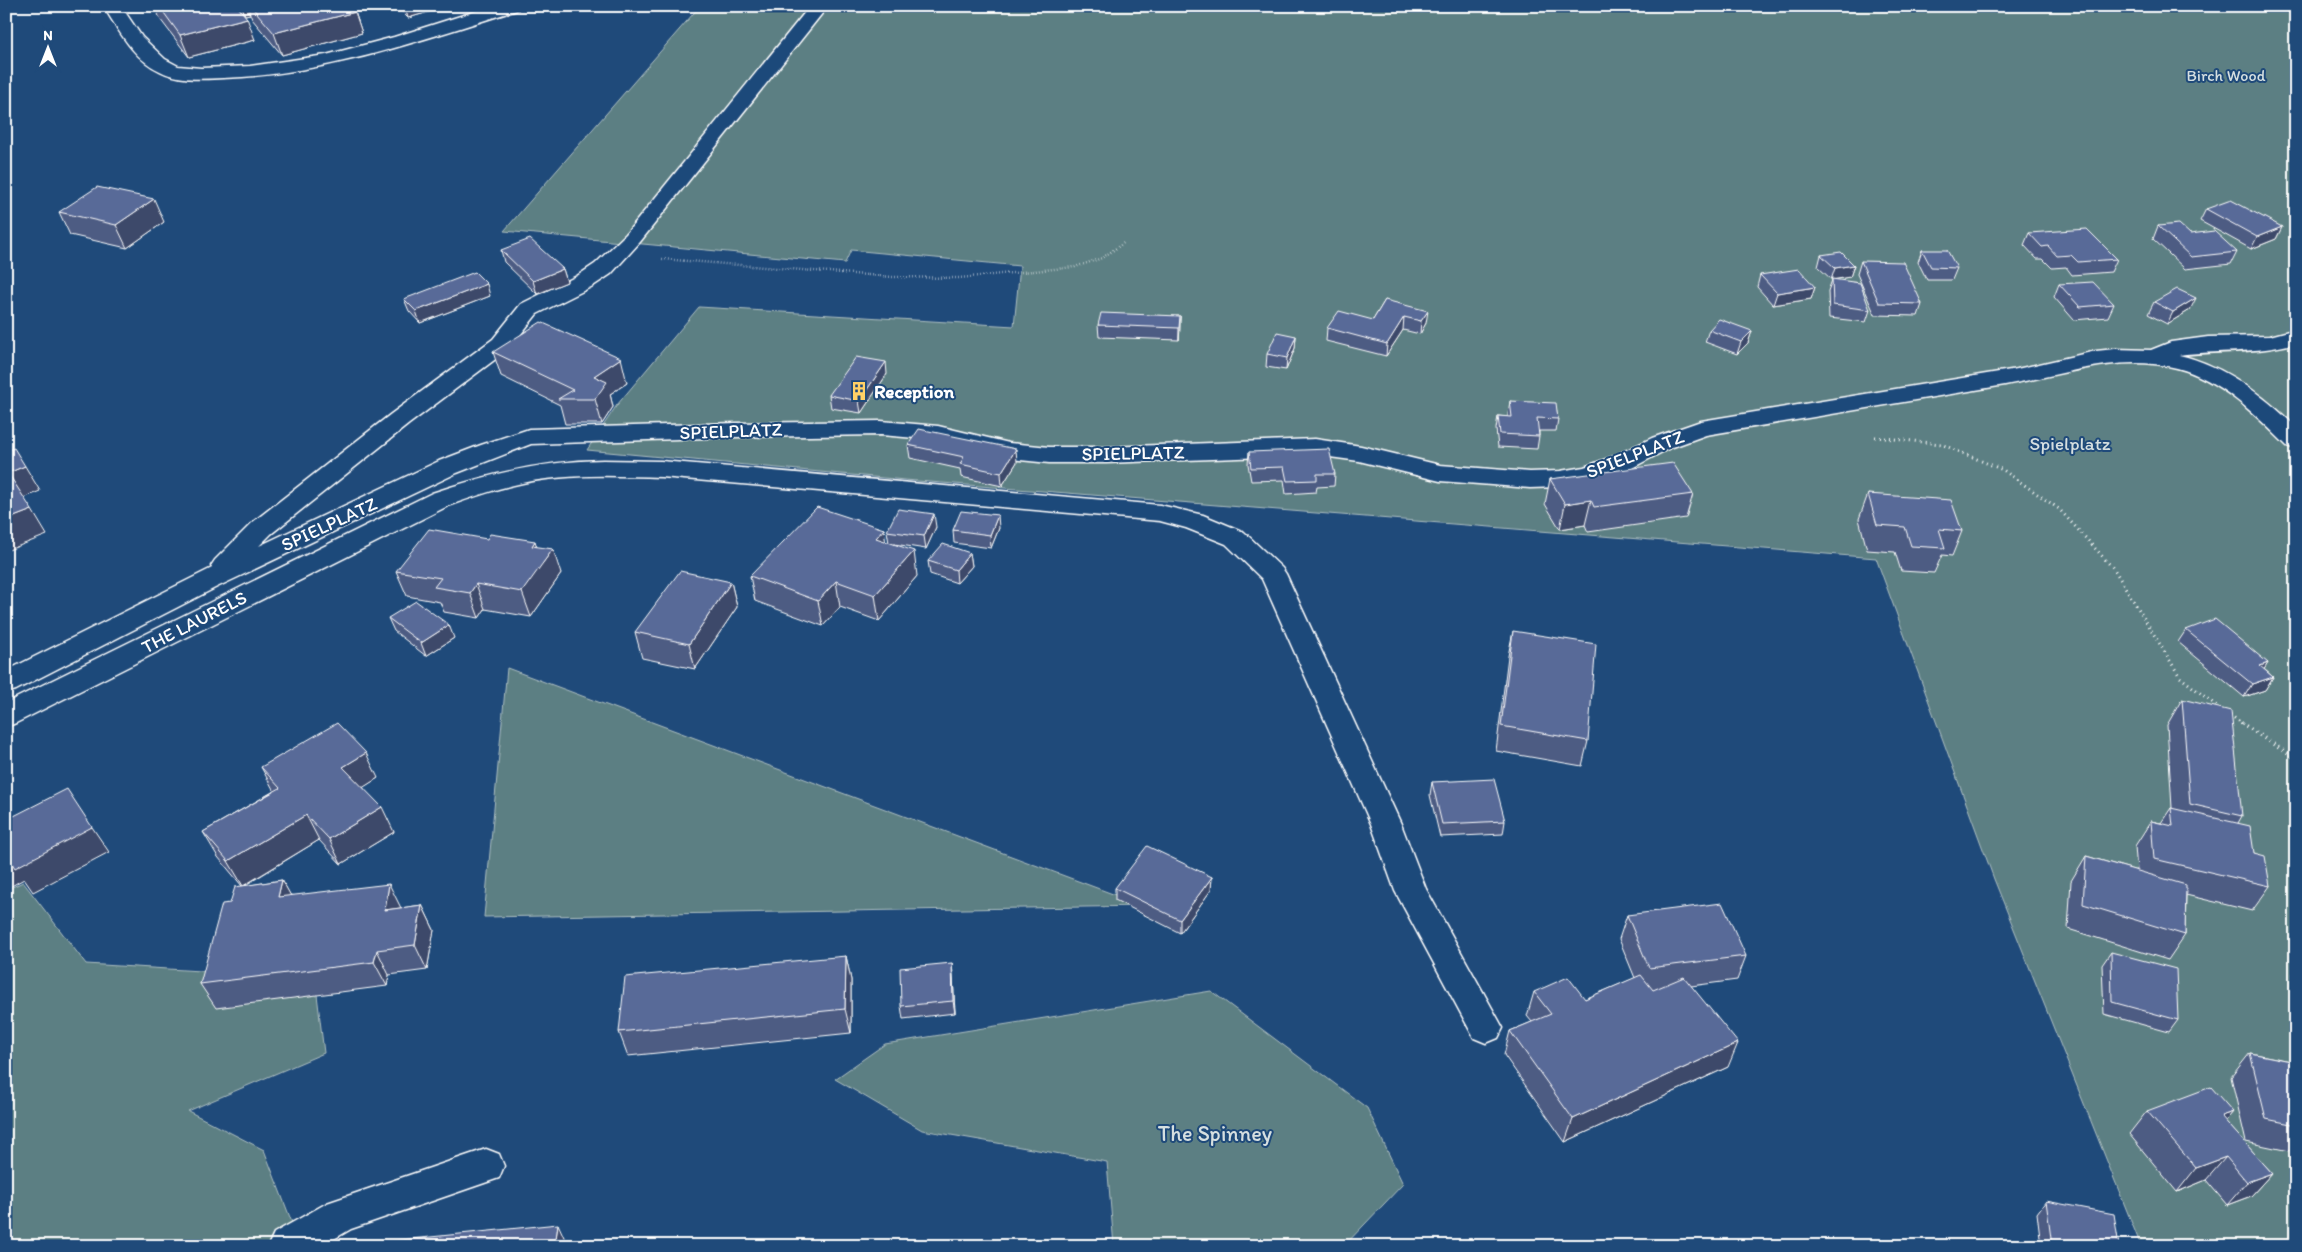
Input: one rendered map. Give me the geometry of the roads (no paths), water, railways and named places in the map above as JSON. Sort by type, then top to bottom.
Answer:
[{"type":"lane","points":[[112,6],[143,50],[167,68],[197,73],[242,74],[296,67],[368,49],[511,6]]},
{"type":"lane","points":[[208,581],[262,528],[400,419],[501,344],[529,309],[585,281],[603,269],[633,238],[819,6]]},
{"type":"lane","name":"SPIELPLATZ","points":[[6,683],[208,581],[448,467],[529,437],[737,430],[881,428],[938,433],[1009,450],[1049,455],[1106,455],[1315,447],[1361,454],[1400,465],[1440,473],[1530,480],[1560,479],[1588,474],[1621,463],[1662,442],[1701,428],[2018,376],[2096,358],[2115,356],[2155,357],[2171,349],[2208,344],[2271,342],[2296,336]]},
{"type":"lane","points":[[2155,357],[2188,364],[2229,385],[2247,398],[2296,441]]},
{"type":"lane","name":"THE LAURELS","points":[[6,716],[441,499],[488,482],[545,471],[604,468],[661,469],[1160,513],[1194,520],[1235,538],[1273,574],[1386,824],[1411,891],[1486,1028]]},
{"type":"lane","points":[[287,1246],[340,1215],[486,1166]]},
{"type":"place","name":"Reception","points":[[859,391]]},
{"type":"park label","name":"Birch Wood","points":[[2226,75]]},
{"type":"park label","name":"Spielplatz","points":[[2070,443]]},
{"type":"park label","name":"The Spinney","points":[[1215,1133]]}]
